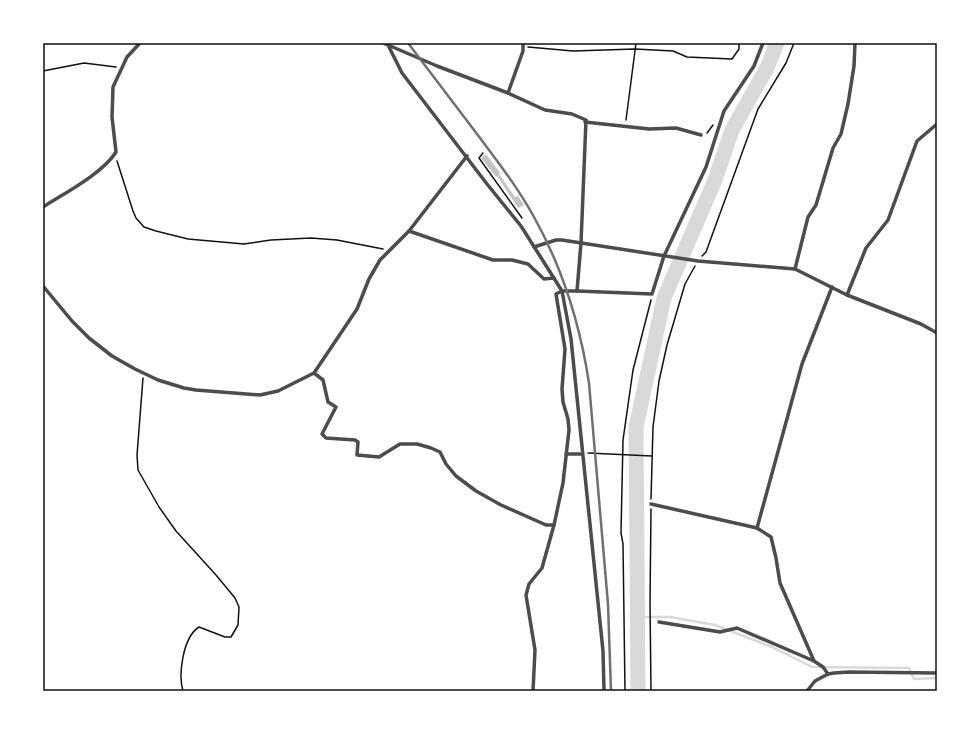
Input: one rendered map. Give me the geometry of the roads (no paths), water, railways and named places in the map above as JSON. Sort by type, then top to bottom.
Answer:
[{"type":"street","points":[[43,207],[96,172],[113,158],[116,152],[112,117],[113,87],[127,58],[140,43]]},
{"type":"street","points":[[383,43],[437,66],[508,93],[544,110],[572,114],[586,120],[586,122],[649,129],[676,128],[701,135]]},
{"type":"street","points":[[533,691],[535,650],[526,595],[529,584],[542,568],[554,525],[563,483],[569,430],[563,402],[562,389],[565,349],[556,294],[562,291],[577,291],[652,294],[666,256],[706,167],[724,111],[754,66],[763,43]]},
{"type":"street","points":[[795,270],[808,217],[816,205],[833,148],[841,134],[848,104],[854,66],[854,43]]},
{"type":"street","points":[[388,45],[402,73],[521,226],[562,291],[571,339],[603,651],[604,691]]},
{"type":"street","points":[[508,93],[523,52],[523,45]]},
{"type":"street","points":[[577,291],[581,243],[586,122]]},
{"type":"street","points":[[847,294],[866,248],[888,220],[917,141],[937,124]]},
{"type":"street","points":[[43,286],[72,321],[89,338],[112,356],[158,380],[196,390],[260,395],[278,391],[314,372],[357,309],[369,279],[380,260],[388,250],[409,231],[467,156]]},
{"type":"street","points":[[409,231],[493,260],[512,260],[528,264],[544,279],[554,278]]},
{"type":"street","points":[[534,247],[556,240],[562,240],[696,260],[795,270],[847,294],[921,324],[937,333]]},
{"type":"street","points":[[757,528],[802,364],[832,287]]},
{"type":"street","points":[[314,372],[323,380],[328,402],[336,407],[322,434],[326,438],[355,440],[358,442],[357,455],[379,457],[400,444],[417,444],[431,448],[440,452],[446,464],[456,476],[476,492],[536,521],[546,525],[554,525]]},
{"type":"street","points":[[566,454],[582,454]]},
{"type":"street","points":[[651,504],[757,528],[771,537],[780,583],[814,661]]},
{"type":"street","points":[[659,622],[720,632],[737,628],[814,661],[823,667],[828,674]]},
{"type":"street","points":[[806,691],[815,681],[828,674],[849,672],[937,673]]},
{"type":"waterway","points":[[638,691],[636,427],[664,298],[715,180],[732,130],[767,68],[777,43]]},
{"type":"waterway","points":[[637,617],[670,617],[715,625],[772,647],[812,667],[909,668],[914,679],[937,678]]},
{"type":"railway","points":[[408,43],[498,162],[520,194],[534,217],[554,257],[569,297],[581,339],[589,383],[608,604],[611,691]]}]
